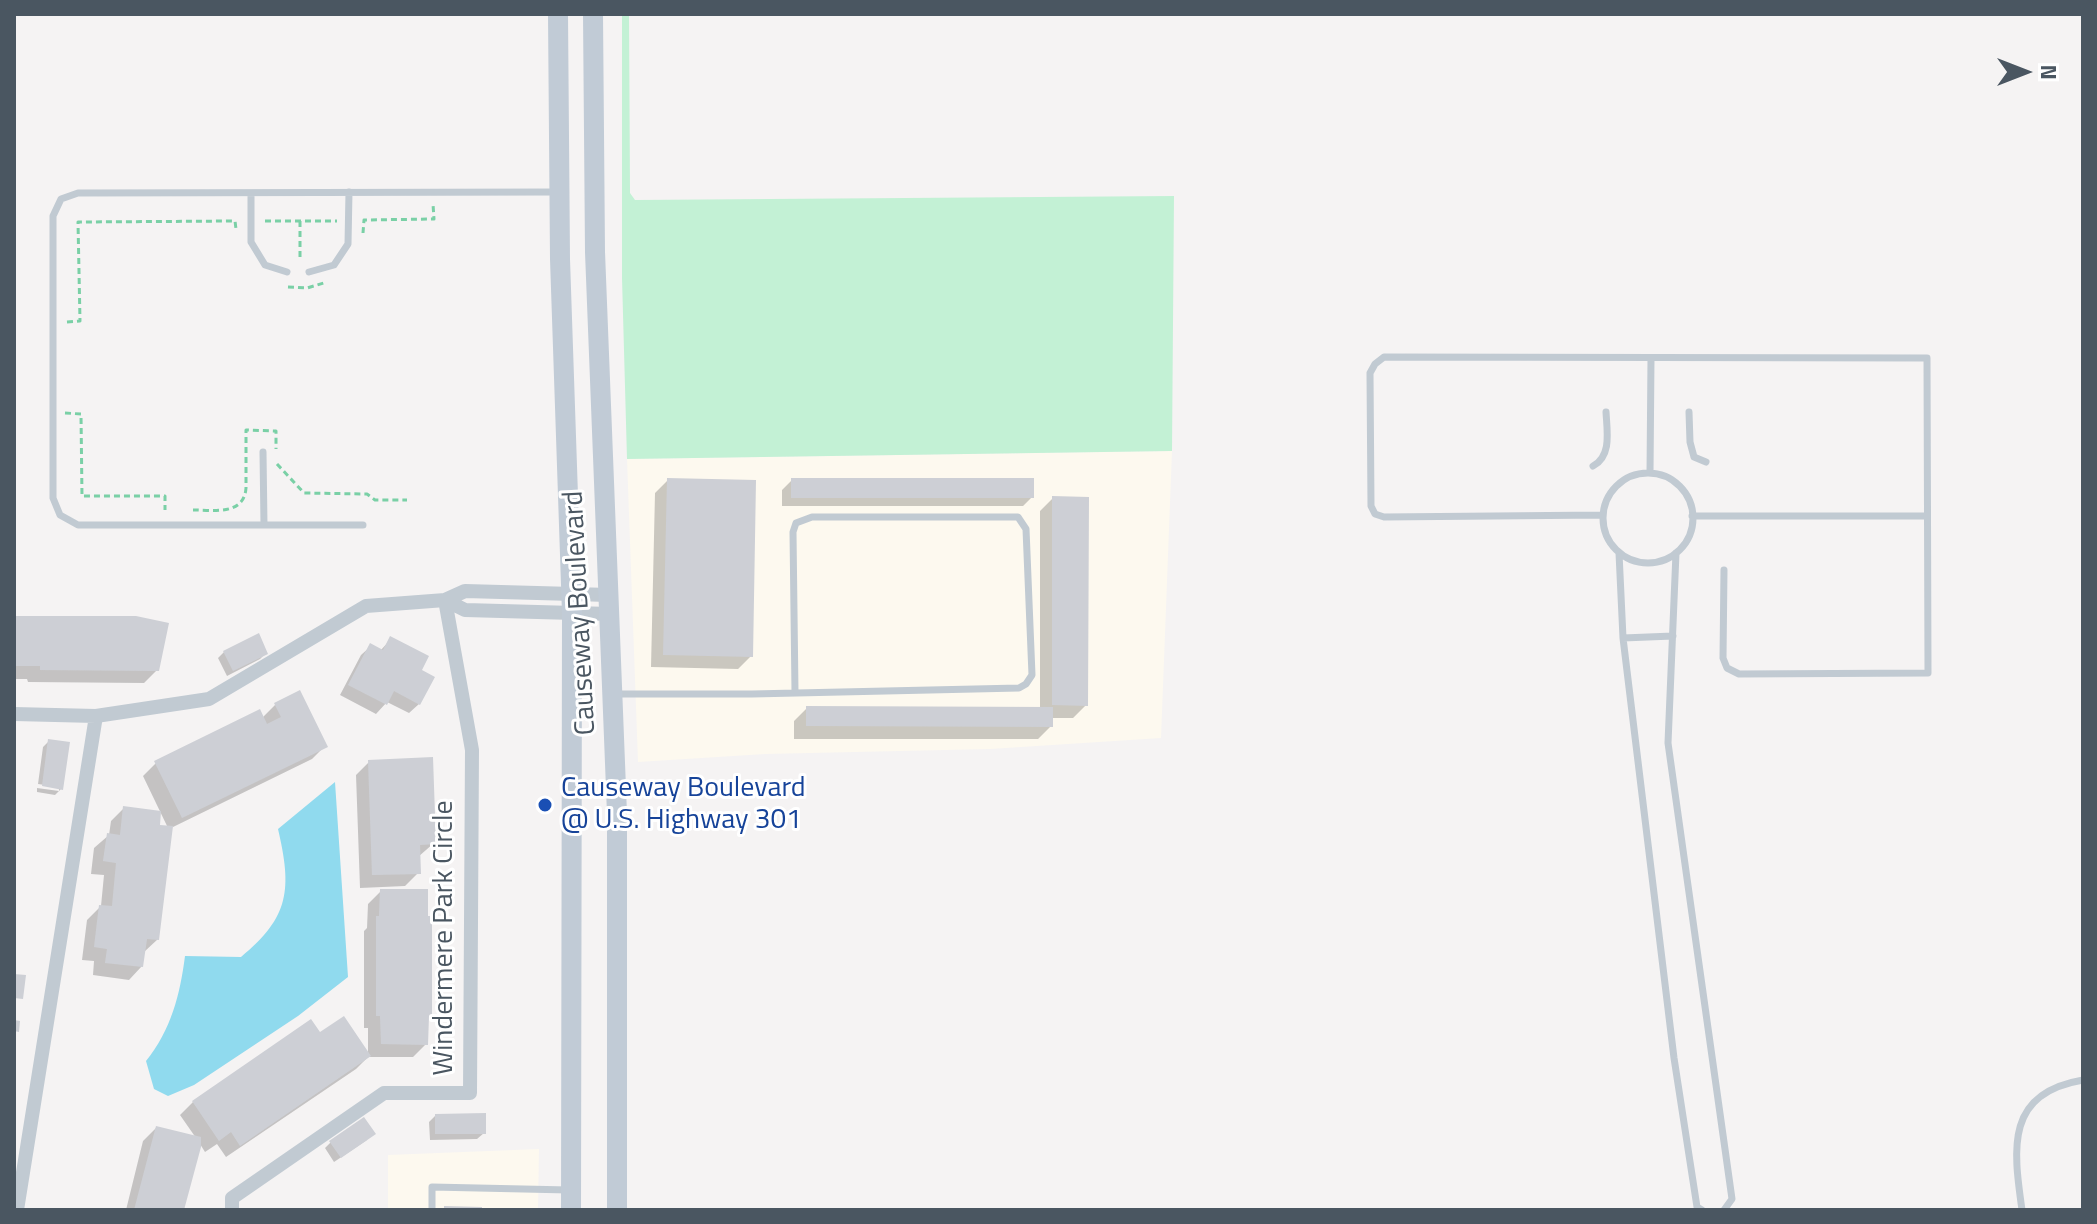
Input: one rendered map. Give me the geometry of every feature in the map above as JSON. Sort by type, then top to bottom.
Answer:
[{"type":"main road","name":"Causeway Boulevard","points":[[558,14],[572,604],[571,1200]]},
{"type":"main road","name":"Causeway Boulevard","points":[[593,14],[595,252],[617,814],[617,1210]]},
{"type":"street","points":[[14,714],[96,716],[209,699],[366,606],[445,600],[465,610],[609,604]]},
{"type":"street","name":"Windermere Park Circle","points":[[232,1210],[232,1198],[384,1093],[470,1093],[472,750],[445,600]]},
{"type":"street","points":[[17,1210],[96,716]]},
{"type":"lane","points":[[309,272],[334,265],[348,244],[349,192]]},
{"type":"lane","points":[[363,525],[78,525],[60,515],[53,498],[53,216],[61,199],[78,193],[560,192]]},
{"type":"lane","points":[[251,193],[251,242],[265,265],[287,272]]},
{"type":"lane","points":[[1603,515],[1384,517],[1375,514],[1371,506],[1370,373],[1375,364],[1384,357],[1927,358],[1928,673],[1739,674],[1727,668],[1723,658],[1724,570]]},
{"type":"lane","points":[[1650,473],[1651,358]]},
{"type":"lane","points":[[1593,466],[1601,461],[1605,452],[1606,412]]},
{"type":"lane","points":[[1689,412],[1694,457],[1706,462]]},
{"type":"lane","points":[[263,452],[264,525]]},
{"type":"lane","points":[[1650,473],[1671,479],[1680,487],[1687,496],[1692,516],[1690,532],[1676,553],[1648,563],[1619,553],[1604,530],[1603,515],[1610,494],[1617,485],[1637,474],[1650,473]]},
{"type":"lane","points":[[1692,516],[1927,516]]},
{"type":"lane","points":[[614,694],[795,692],[1019,688],[1032,675],[1026,529],[1023,522],[1018,517],[812,517],[796,523],[793,532],[795,692]]},
{"type":"lane","points":[[1619,553],[1623,638],[1674,1058],[1697,1207],[1702,1210]]},
{"type":"lane","points":[[1676,553],[1668,743],[1732,1199],[1724,1210]]},
{"type":"lane","points":[[1623,638],[1673,636]]},
{"type":"lane","points":[[2022,1210],[2017,1159],[2019,1127],[2027,1108],[2044,1093],[2064,1083],[2083,1080]]},
{"type":"lane","points":[[432,1210],[432,1187],[571,1200]]},
{"type":"path","points":[[362,239],[364,220],[434,219],[433,204]]},
{"type":"path","points":[[62,323],[80,321],[78,222],[235,221],[237,232]]},
{"type":"path","points":[[262,221],[341,221]]},
{"type":"path","points":[[300,221],[300,261]]},
{"type":"path","points":[[283,286],[307,288],[329,281]]},
{"type":"path","points":[[61,412],[81,414],[82,496],[165,496],[165,510]]},
{"type":"path","points":[[192,510],[231,510],[240,504],[246,488],[246,430],[276,431],[277,466],[304,493],[367,494],[375,500],[407,500]]},
{"type":"shaded area","points":[[1172,451],[1161,738],[990,749],[765,754],[638,762],[627,459]]},
{"type":"shaded area","points":[[539,1149],[538,1210],[388,1210],[388,1155]]},
{"type":"green space","points":[[622,14],[629,14],[630,193],[635,200],[1174,196],[1172,451],[627,459],[622,278]]},
{"type":"water","points":[[335,782],[348,977],[298,1016],[194,1085],[168,1096],[154,1089],[146,1061],[162,1037],[173,1012],[185,956],[241,957],[269,929],[278,915],[285,885],[278,829]]},
{"type":"building","points":[[667,478],[756,480],[753,657],[663,655]]},
{"type":"building","points":[[791,478],[1034,478],[1034,498],[791,498]]},
{"type":"building","points":[[1052,496],[1089,497],[1088,706],[1052,705]]},
{"type":"building","points":[[14,616],[136,616],[169,623],[159,671],[40,670],[40,666],[14,666]]},
{"type":"building","points":[[259,633],[268,654],[233,671],[223,651]]},
{"type":"building","points":[[390,636],[429,656],[422,670],[435,677],[420,705],[394,691],[387,705],[348,685],[370,643],[383,650]]},
{"type":"building","points":[[300,690],[328,747],[182,818],[154,761],[260,709],[267,724],[281,717],[274,703]]},
{"type":"building","points":[[806,706],[1053,707],[1053,727],[806,726]]},
{"type":"building","points":[[48,739],[70,742],[63,790],[42,786]]},
{"type":"building","points":[[433,757],[436,844],[420,845],[421,874],[372,875],[368,760]]},
{"type":"building","points":[[123,806],[161,811],[160,825],[173,826],[159,940],[147,939],[143,967],[105,963],[107,949],[94,947],[99,905],[112,906],[116,863],[103,861],[107,833],[120,835]]},
{"type":"building","points":[[380,889],[428,889],[428,916],[432,916],[432,1015],[429,1016],[428,1045],[381,1044],[380,1016],[376,1016],[376,916],[379,916]]},
{"type":"building","points":[[14,974],[26,975],[23,999],[14,998]]},
{"type":"building","points":[[344,1016],[371,1056],[240,1146],[231,1132],[219,1141],[192,1101],[311,1019],[320,1032]]},
{"type":"building","points":[[14,1020],[20,1021],[19,1032],[14,1031]]},
{"type":"building","points":[[486,1113],[486,1134],[435,1134],[435,1114]]},
{"type":"building","points":[[364,1117],[376,1134],[341,1158],[329,1141]]},
{"type":"building","points":[[156,1126],[201,1137],[184,1210],[134,1210]]},
{"type":"building","points":[[444,1206],[482,1207],[482,1210],[444,1210]]},
{"type":"place","name":"Causeway Boulevard @ U.S. Highway 301","points":[[545,805]]}]
